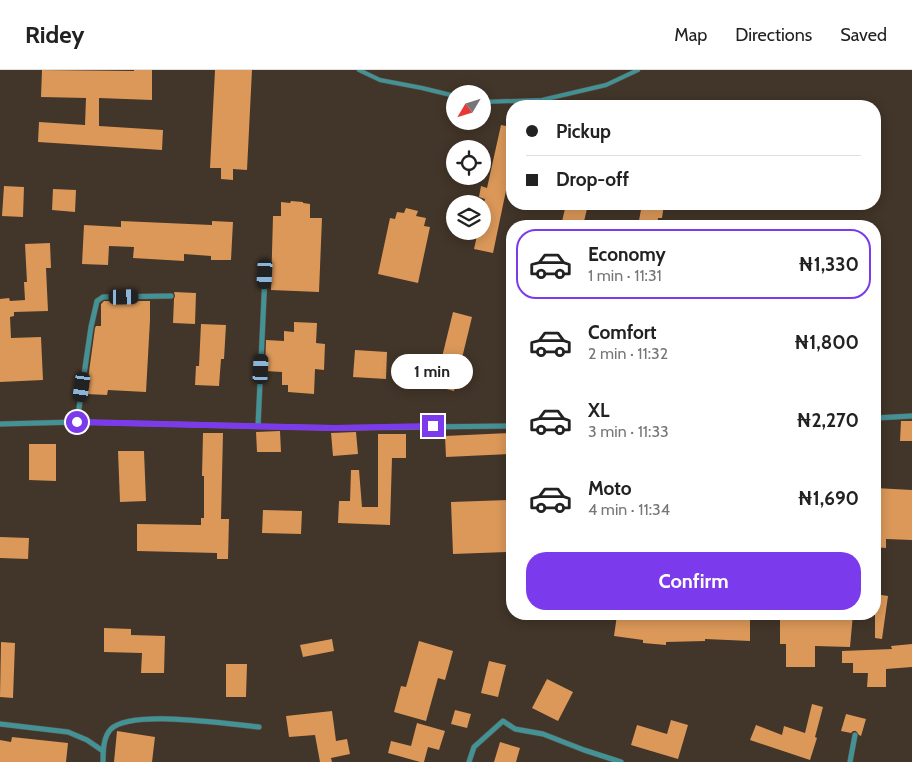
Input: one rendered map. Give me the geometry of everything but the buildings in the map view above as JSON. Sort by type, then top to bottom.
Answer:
[{"type":"street","points":[[258,426],[265,274]]},
{"type":"street","points":[[77,422],[91,327],[97,301],[104,297],[171,296]]},
{"type":"street","points":[[881,418],[912,416]]},
{"type":"street","points":[[0,424],[77,422],[334,428],[506,426]]},
{"type":"street","points":[[103,762],[103,750],[110,730],[126,721],[167,718],[259,727]]},
{"type":"street","points":[[469,762],[474,747],[503,721],[515,729],[543,734],[621,762]]},
{"type":"street","points":[[0,724],[68,732],[87,740],[103,750]]},
{"type":"street","points":[[850,762],[855,735]]},
{"type":"lane","points":[[359,70],[380,80],[446,94]]},
{"type":"lane","points":[[542,100],[606,85],[638,70]]},
{"type":"lane","points":[[491,102],[506,101]]},
{"type":"route","points":[[77,422],[334,428],[433,426]]}]
